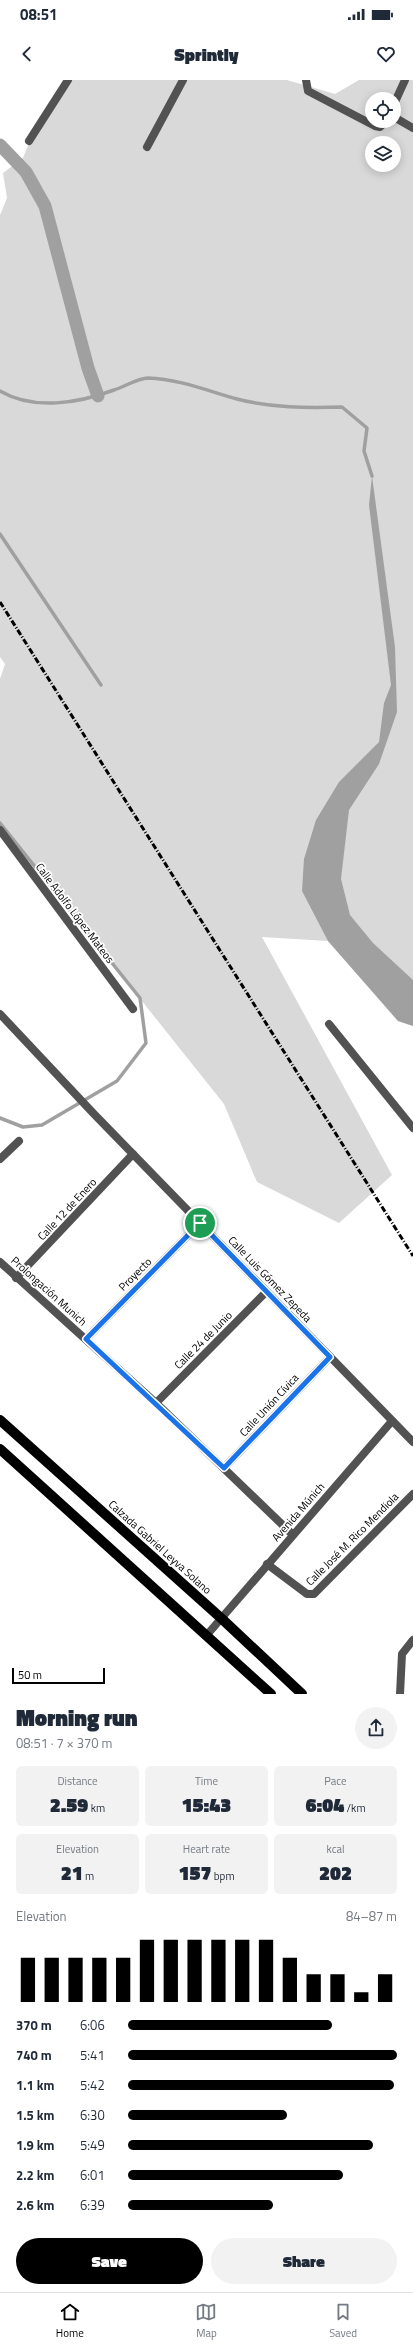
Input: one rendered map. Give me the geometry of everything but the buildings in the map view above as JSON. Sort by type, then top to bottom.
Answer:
[{"type":"main road","name":"Calzada Gabriel Leyva Solano","points":[[0,1420],[221,1618],[302,1694]]},
{"type":"main road","points":[[0,1449],[271,1694]]},
{"type":"street","points":[[29,141],[68,80]]},
{"type":"street","points":[[148,147],[183,80]]},
{"type":"street","points":[[306,80],[308,91],[365,120]]},
{"type":"street","points":[[400,92],[405,80]]},
{"type":"street","points":[[401,121],[413,128]]},
{"type":"street","name":"Calle Adolfo López Mateos","points":[[0,830],[133,1009]]},
{"type":"street","name":"Calle Luis Gómez Zepeda","points":[[0,1014],[94,1114],[413,1442]]},
{"type":"street","points":[[329,1024],[413,1128]]},
{"type":"street","points":[[0,1159],[20,1141]]},
{"type":"street","name":"Calle 12 de Enero","points":[[16,1278],[133,1154]]},
{"type":"street","name":"Proyecto","points":[[86,1339],[200,1223]]},
{"type":"street","name":"Prolongación Munich","points":[[0,1262],[156,1404],[292,1534]]},
{"type":"street","name":"Calle 24 de Junio","points":[[156,1404],[266,1292]]},
{"type":"street","name":"Calle Unión Cívica","points":[[224,1468],[330,1357]]},
{"type":"street","name":"Avenida Múnich","points":[[206,1636],[292,1534],[392,1421]]},
{"type":"street","name":"Calle José M. Rico Mendiola","points":[[267,1564],[307,1594],[314,1594],[413,1494]]},
{"type":"street","points":[[400,1694],[402,1654],[413,1640]]},
{"type":"shaded area","points":[[67,80],[287,80],[335,94],[359,80],[413,80],[413,1026],[398,1021],[328,941],[262,937],[392,1175],[339,1223],[257,1182],[224,1104],[0,823],[0,679],[5,664],[0,657],[0,215],[7,198],[3,173],[23,158],[29,143]]},
{"type":"shaded area","points":[[372,476],[395,647],[397,712],[379,764],[349,810],[341,879],[350,915],[373,943],[413,980],[413,1026],[398,1021],[328,941],[302,891],[304,859],[316,820],[339,782],[379,742],[384,703],[391,685],[369,505]]},
{"type":"waterway","points":[[0,145],[26,172],[45,206],[88,368],[98,396]]},
{"type":"waterway","points":[[0,391],[27,401],[57,403],[100,395],[140,379],[148,378],[182,383],[237,399],[276,406],[342,407],[367,428],[364,451],[372,476]]},
{"type":"waterway","points":[[0,534],[101,685]]},
{"type":"waterway","points":[[0,823],[140,998],[146,1043],[117,1081],[42,1125],[23,1127],[0,1118]]},
{"type":"railway","points":[[0,602],[413,1256]]},
{"type":"route","points":[[200,1223],[330,1357],[224,1468],[86,1339],[200,1223]]}]
